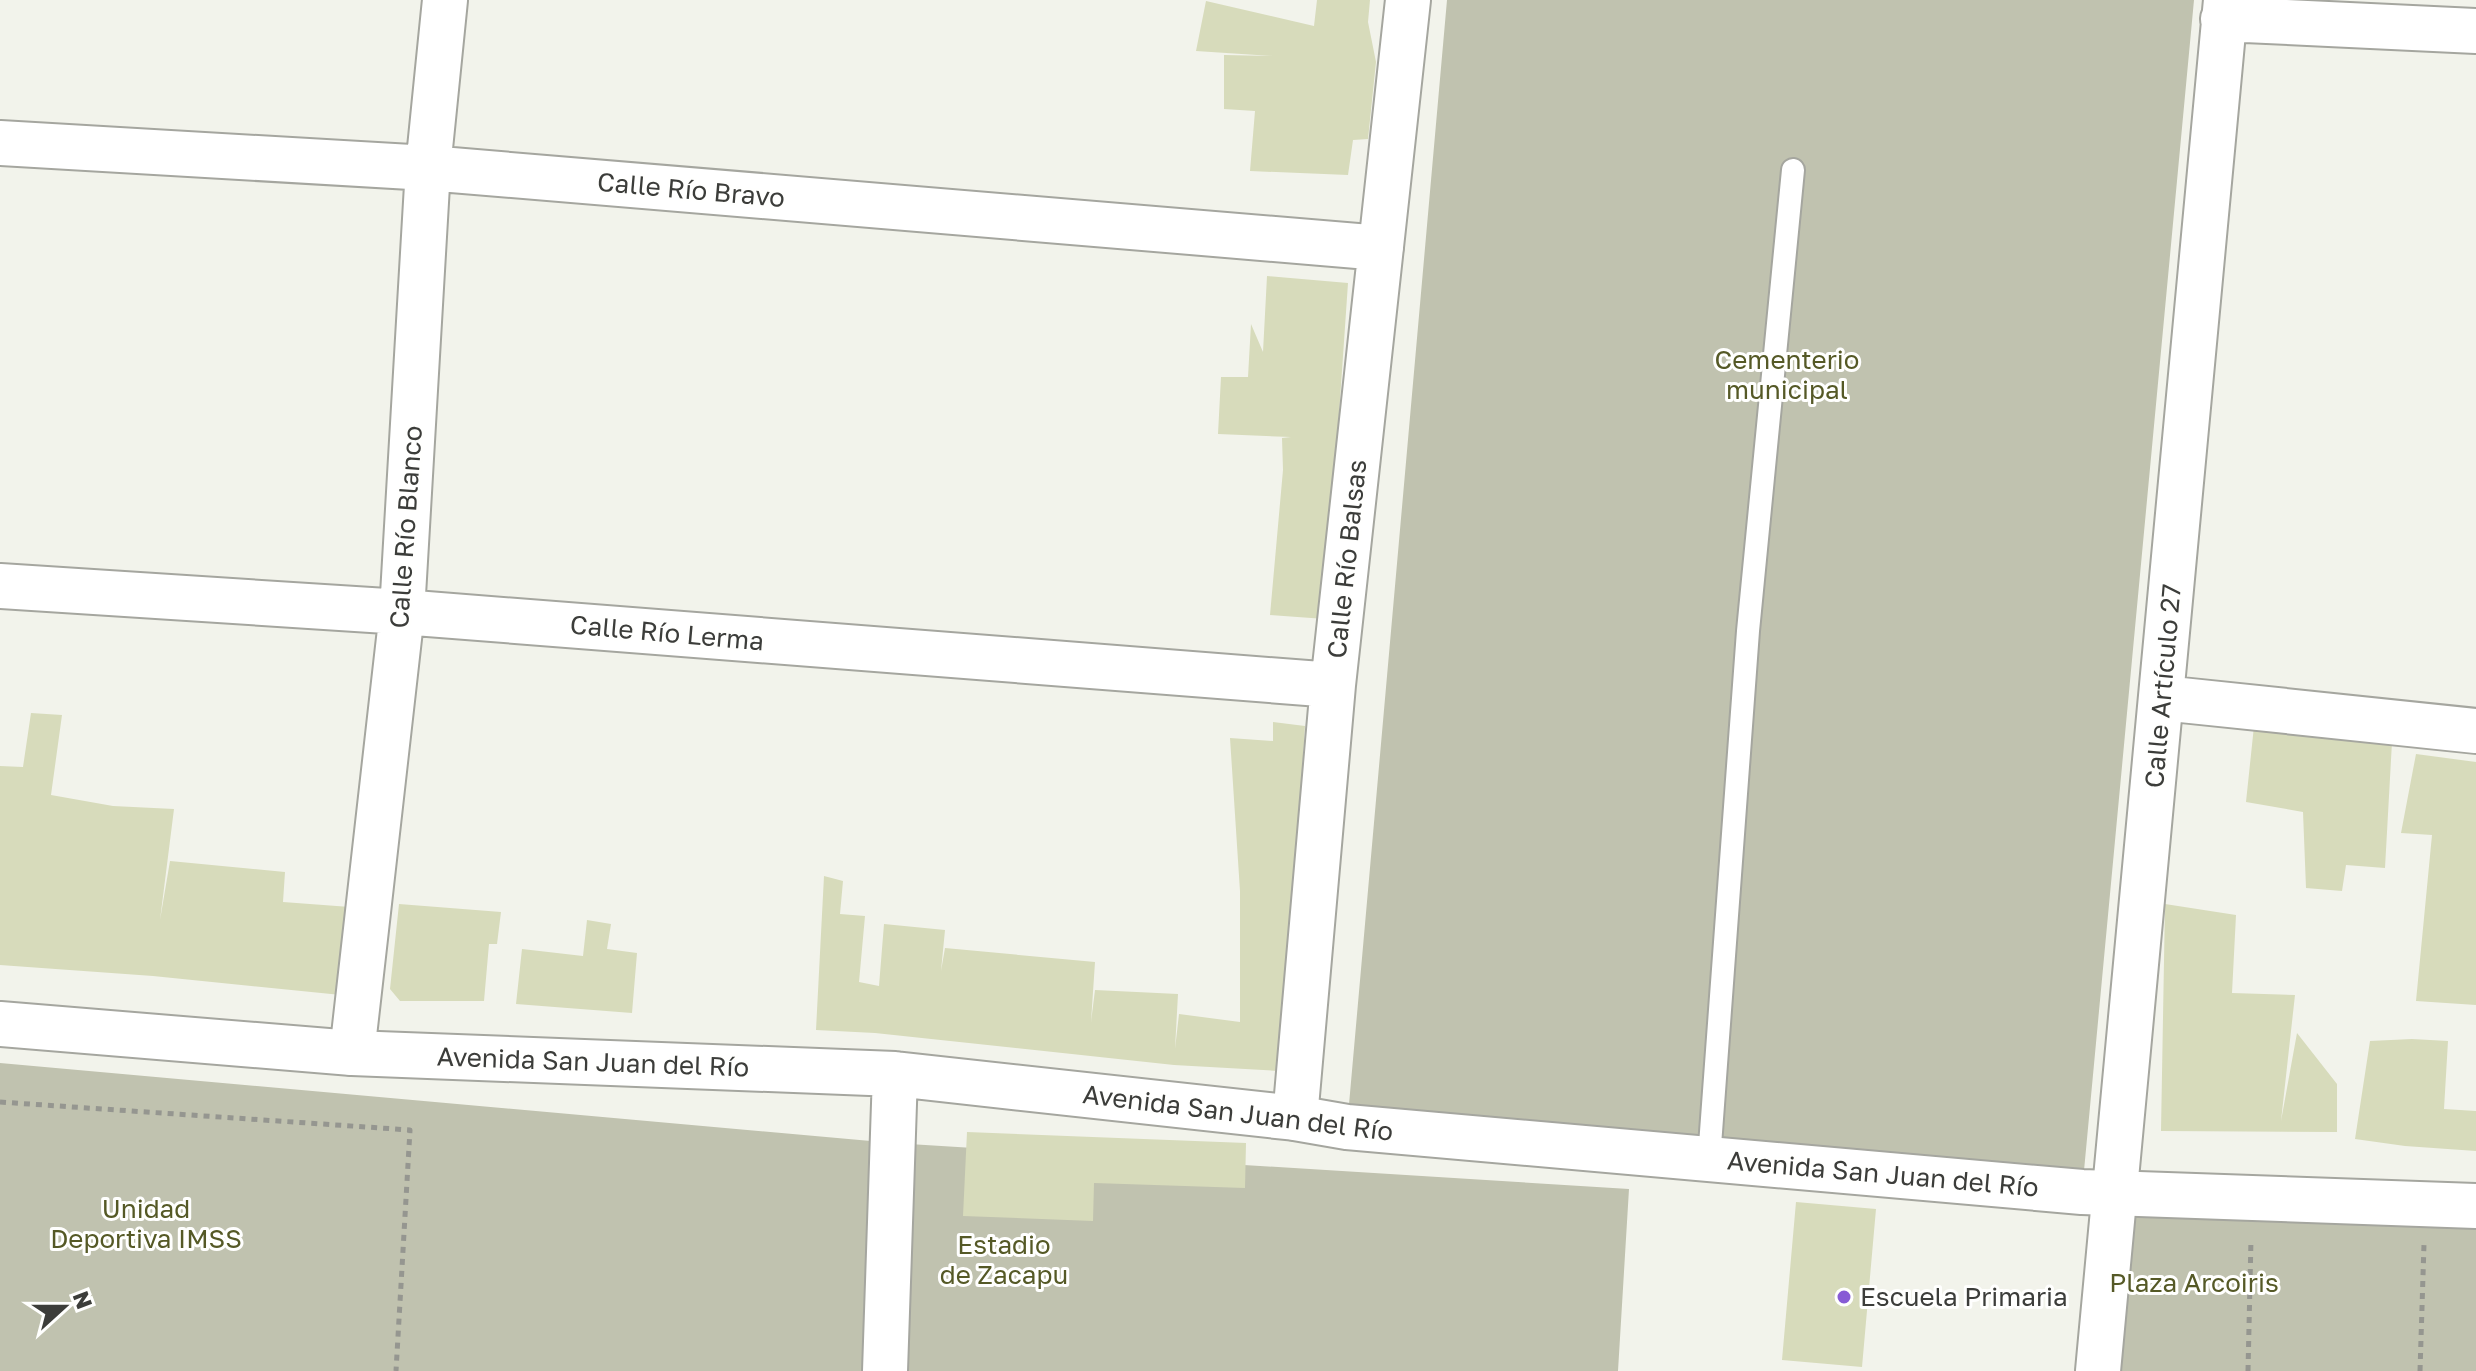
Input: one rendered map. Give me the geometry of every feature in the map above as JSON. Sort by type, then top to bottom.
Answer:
[{"type":"street","name":"Calle Río Blanco","points":[[352,1053],[402,612],[428,168],[445,0]]},
{"type":"street","name":"Calle Río Balsas","points":[[1295,1118],[1333,685],[1408,0]]},
{"type":"street","points":[[2225,10],[2476,31]]},
{"type":"street","name":"Calle Artículo 27","points":[[2098,1371],[2225,10]]},
{"type":"street","name":"Calle Río Bravo","points":[[0,143],[428,168],[1381,248]]},
{"type":"street","name":"Calle Río Lerma","points":[[0,586],[402,612],[1333,685]]},
{"type":"street","points":[[2162,698],[2476,731]]},
{"type":"street","name":"Avenida San Juan del Río","points":[[0,1024],[352,1053],[895,1074],[1295,1118],[1347,1127],[2114,1193],[2476,1206]]},
{"type":"street","points":[[885,1371],[895,1074]]},
{"type":"lane","points":[[1709,1159],[1748,631],[1793,170]]},
{"type":"path","points":[[0,1102],[410,1130],[396,1371]]},
{"type":"path","points":[[2420,1371],[2424,1231]]},
{"type":"path","points":[[2248,1371],[2251,1233]]},
{"type":"green space","name":"Cementerio municipal","points":[[1447,0],[2194,0],[2082,1192],[1347,1127]]},
{"type":"green space","name":"Unidad Deportiva IMSS","points":[[0,1063],[893,1143],[1629,1189],[1618,1371],[0,1371]]},
{"type":"green space","name":"Plaza Arcoiris","points":[[2114,1193],[2476,1206],[2476,1371],[2098,1371]]},
{"type":"building","points":[[1317,0],[1370,0],[1368,22],[1376,62],[1368,139],[1353,140],[1348,175],[1250,171],[1255,111],[1224,109],[1224,55],[1272,56],[1196,51],[1206,1],[1314,26]]},
{"type":"building","points":[[1267,276],[1348,283],[1325,619],[1270,615],[1283,470],[1282,438],[1291,437],[1218,434],[1221,377],[1248,377],[1251,324],[1263,352]]},
{"type":"building","points":[[31,713],[62,715],[51,795],[113,806],[174,809],[160,920],[170,861],[285,872],[283,902],[350,907],[341,995],[153,976],[0,965],[0,766],[23,767]]},
{"type":"building","points":[[1273,722],[1305,726],[1296,870],[1296,1072],[1174,1065],[875,1033],[816,1030],[824,876],[843,881],[840,914],[865,916],[859,982],[879,986],[884,924],[945,930],[941,971],[945,948],[1095,962],[1091,1022],[1095,990],[1178,994],[1175,1049],[1179,1014],[1240,1022],[1240,891],[1230,738],[1273,741]]},
{"type":"building","points":[[2254,726],[2392,742],[2385,868],[2346,865],[2342,891],[2306,888],[2303,812],[2246,802]]},
{"type":"building","points":[[2416,754],[2476,762],[2476,1005],[2416,1001],[2432,835],[2401,833]]},
{"type":"building","points":[[399,904],[501,912],[497,944],[489,944],[484,1001],[400,1001],[390,989]]},
{"type":"building","points":[[2165,904],[2236,915],[2232,993],[2295,995],[2281,1121],[2297,1033],[2337,1084],[2337,1132],[2161,1131]]},
{"type":"building","points":[[587,920],[611,924],[607,949],[637,953],[632,1013],[516,1004],[522,949],[583,956]]},
{"type":"building","points":[[2370,1041],[2448,1041],[2444,1109],[2476,1111],[2476,1151],[2355,1139]]},
{"type":"building","points":[[967,1132],[1246,1143],[1245,1188],[1094,1183],[1093,1221],[963,1216]]},
{"type":"building","points":[[1796,1202],[1876,1209],[1862,1367],[1782,1360]]},
{"type":"place","name":"Escuela Primaria","points":[[1844,1297]]},
{"type":"park label","name":"Estadio de Zacapu","points":[[1004,1260]]}]
